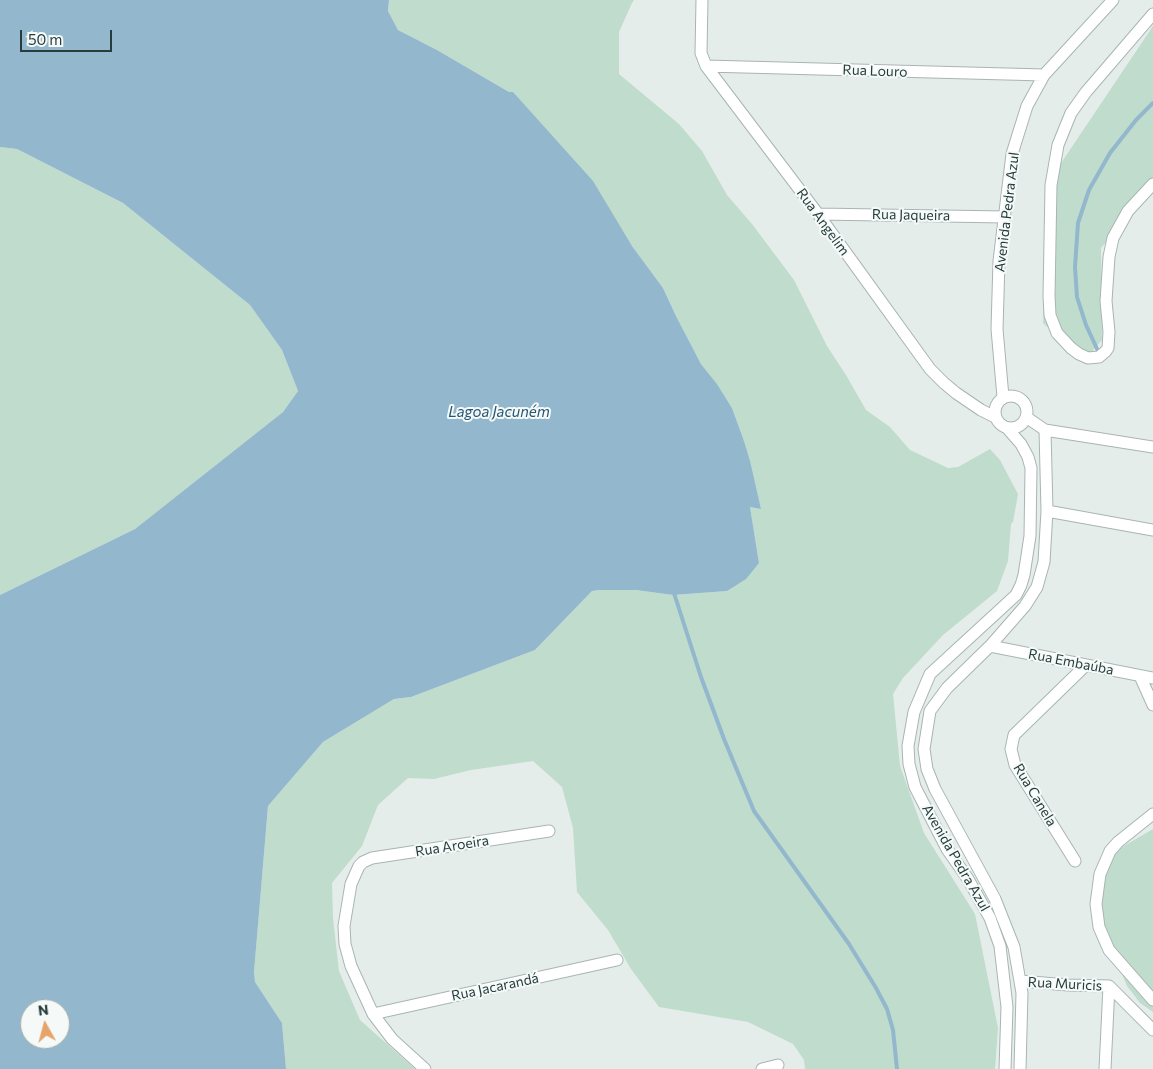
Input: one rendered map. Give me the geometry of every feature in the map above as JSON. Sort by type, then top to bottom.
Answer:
[{"type":"street","name":"Rua Angelim","points":[[702,0],[701,53],[706,66],[818,214],[930,369],[956,393],[995,417]]},
{"type":"street","name":"Avenida Pedra Azul","points":[[1005,1069],[1007,1007],[1000,946],[990,918],[968,879],[947,849],[915,787],[908,746],[914,712],[930,674],[1016,595],[1021,586],[1030,536],[1031,468],[1021,444],[1007,428],[998,422],[994,411],[1003,397],[997,309],[999,261],[1012,154],[1027,106],[1044,75],[1113,0]]},
{"type":"street","points":[[1153,14],[1086,92],[1071,113],[1058,145],[1051,185],[1050,315],[1057,333],[1075,351],[1088,358],[1099,357],[1108,348],[1109,332],[1106,301],[1109,257],[1113,238],[1128,211],[1153,184]]},
{"type":"street","name":"Rua Louro","points":[[706,66],[1044,75]]},
{"type":"street","name":"Rua Jaqueira","points":[[818,214],[1005,217]]},
{"type":"street","points":[[1003,397],[1016,396],[1021,399],[1026,406],[1027,412],[1022,424],[1018,427],[1007,428]]},
{"type":"street","points":[[1026,417],[1045,430],[1153,447]]},
{"type":"street","name":"Avenida Pedra Azul","points":[[1020,1069],[1022,993],[1014,947],[996,899],[934,789],[927,769],[924,749],[930,711],[946,688],[990,646],[1025,606],[1037,587],[1044,562],[1047,511],[1045,430]]},
{"type":"street","points":[[1047,511],[1153,530]]},
{"type":"street","name":"Rua Embaúba","points":[[990,646],[1153,678]]},
{"type":"street","name":"Rua Canela","points":[[1075,861],[1016,765],[1011,749],[1014,735],[1086,665]]},
{"type":"street","points":[[1140,676],[1153,705]]},
{"type":"street","points":[[1153,814],[1110,850],[1100,874],[1096,904],[1099,927],[1109,950],[1153,1000]]},
{"type":"street","name":"Rua Aroeira","points":[[373,1014],[351,966],[345,944],[344,926],[351,884],[359,866],[372,858],[549,831]]},
{"type":"street","name":"Rua Jacarandá","points":[[373,1014],[617,960]]},
{"type":"street","name":"Rua Muricis","points":[[1020,981],[1109,986],[1153,1030]]},
{"type":"street","points":[[1105,1069],[1109,986]]},
{"type":"street","points":[[373,1014],[392,1039],[425,1069]]},
{"type":"street","points":[[762,1069],[778,1065]]},
{"type":"green space","points":[[389,0],[634,0],[619,32],[619,74],[679,124],[702,151],[727,195],[752,224],[794,280],[827,346],[866,410],[890,427],[910,450],[948,468],[958,467],[990,449],[1000,460],[1018,494],[1011,524],[1008,561],[997,591],[943,635],[903,678],[893,694],[900,766],[924,833],[975,914],[998,1028],[995,1069],[805,1069],[804,1060],[793,1044],[748,1022],[659,1007],[631,969],[608,930],[577,892],[573,828],[562,787],[533,761],[471,770],[434,779],[408,778],[378,805],[362,846],[332,883],[333,918],[339,971],[360,1020],[415,1069],[286,1069],[282,1023],[255,982],[254,972],[268,806],[323,742],[394,699],[411,697],[535,650],[592,591],[636,590],[673,595],[727,591],[759,563],[750,507],[761,509],[743,438],[732,408],[717,384],[701,364],[663,288],[513,92],[509,92],[437,50],[398,30],[388,11]]},
{"type":"green space","points":[[1153,26],[1153,189],[1101,248],[1102,340],[1089,355],[1069,347],[1043,323],[1049,181]]},
{"type":"green space","points":[[0,147],[17,149],[123,203],[250,305],[282,350],[298,391],[283,412],[135,529],[0,595]]},
{"type":"green space","points":[[1153,829],[1153,1012],[1140,1003],[1127,986],[1100,922],[1105,857]]},
{"type":"water","name":"Lagoa Jacuném","points":[[0,0],[389,0],[388,11],[398,30],[437,50],[509,92],[513,92],[593,181],[632,246],[663,288],[701,364],[717,384],[732,408],[750,461],[761,509],[750,507],[759,563],[746,579],[727,591],[673,595],[636,590],[592,591],[535,650],[411,697],[394,699],[323,742],[268,806],[254,972],[255,982],[282,1023],[286,1069],[0,1069],[0,595],[135,529],[283,412],[298,391],[282,350],[250,305],[123,203],[17,149],[0,147]]},
{"type":"waterway","points":[[1098,351],[1086,325],[1077,297],[1075,267],[1078,223],[1089,190],[1110,153],[1136,120],[1153,103]]},
{"type":"waterway","points":[[673,590],[701,677],[754,811],[849,944],[876,988],[887,1009],[893,1030],[897,1069]]}]
